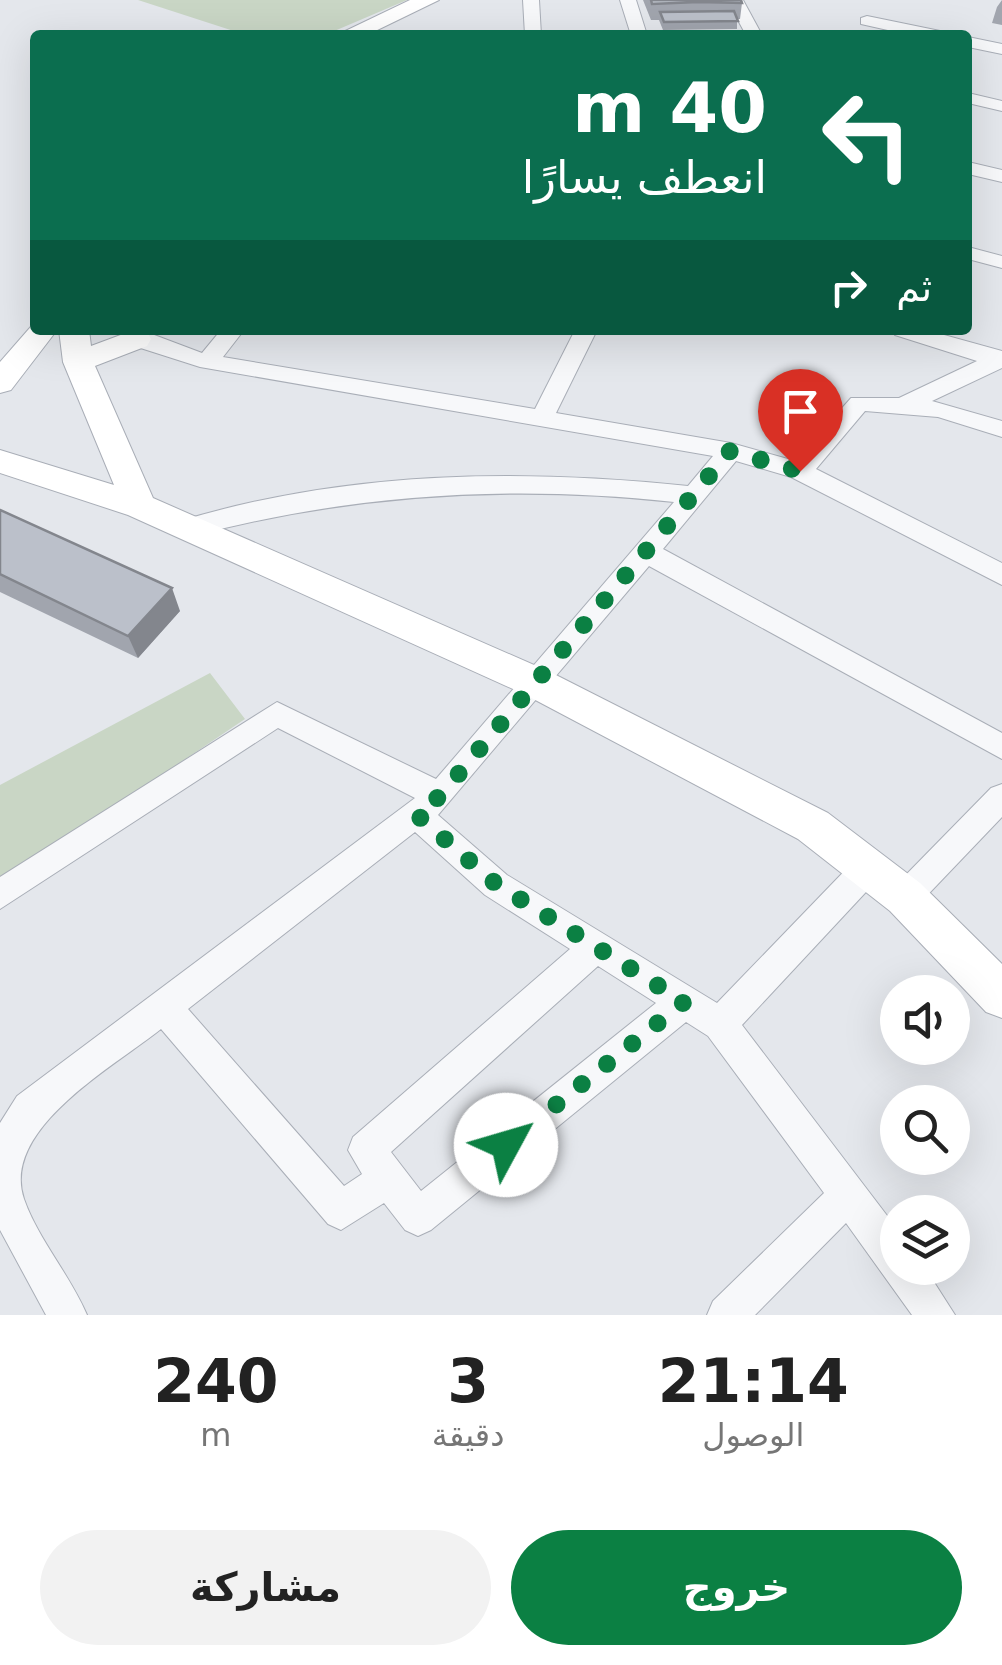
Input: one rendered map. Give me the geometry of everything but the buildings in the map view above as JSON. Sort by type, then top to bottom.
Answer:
[{"type":"street","points":[[376,29],[428,0]]},
{"type":"street","points":[[531,0],[533,30]]},
{"type":"street","points":[[628,0],[637,30]]},
{"type":"street","points":[[734,0],[751,30]]},
{"type":"street","points":[[861,0],[861,28]]},
{"type":"street","points":[[972,43],[1002,49]]},
{"type":"street","points":[[972,99],[1002,106]]},
{"type":"street","points":[[972,169],[1002,176]]},
{"type":"street","points":[[972,254],[1002,262]]},
{"type":"street","points":[[0,383],[38,335]]},
{"type":"street","points":[[128,335],[76,346],[140,506]]},
{"type":"street","points":[[136,335],[208,361],[730,451],[800,471],[1002,575]]},
{"type":"street","points":[[208,361],[229,335]]},
{"type":"street","points":[[542,418],[580,335]]},
{"type":"street","points":[[919,335],[1001,360]]},
{"type":"street","points":[[902,406],[1001,360]]},
{"type":"street","points":[[800,471],[859,402],[940,408],[1002,429]]},
{"type":"street","points":[[67,1315],[2,1199],[4,1151],[30,1109],[428,805],[537,683],[730,451]]},
{"type":"street","points":[[0,460],[140,506],[537,683],[813,826],[905,896],[1002,996]]},
{"type":"street","points":[[189,528],[271,504],[367,488],[604,484],[694,495]]},
{"type":"street","points":[[646,552],[1002,747]]},
{"type":"street","points":[[0,894],[277,714],[428,805],[496,884],[720,1024],[880,1237]]},
{"type":"street","points":[[905,896],[1002,796]]},
{"type":"street","points":[[720,1024],[868,868]]},
{"type":"street","points":[[596,947],[366,1150],[418,1217],[684,1002]]},
{"type":"street","points":[[164,1006],[341,1211],[388,1178]]},
{"type":"street","points":[[727,1315],[849,1194]]},
{"type":"street","points":[[914,1285],[936,1315]]},
{"type":"green space","points":[[138,0],[407,0],[337,30],[231,30]]},
{"type":"green space","points":[[210,673],[245,719],[0,884],[0,785]]},
{"type":"route","points":[[506,1145],[684,1002],[496,884],[416,814],[440,796],[730,451],[800,471]]}]
